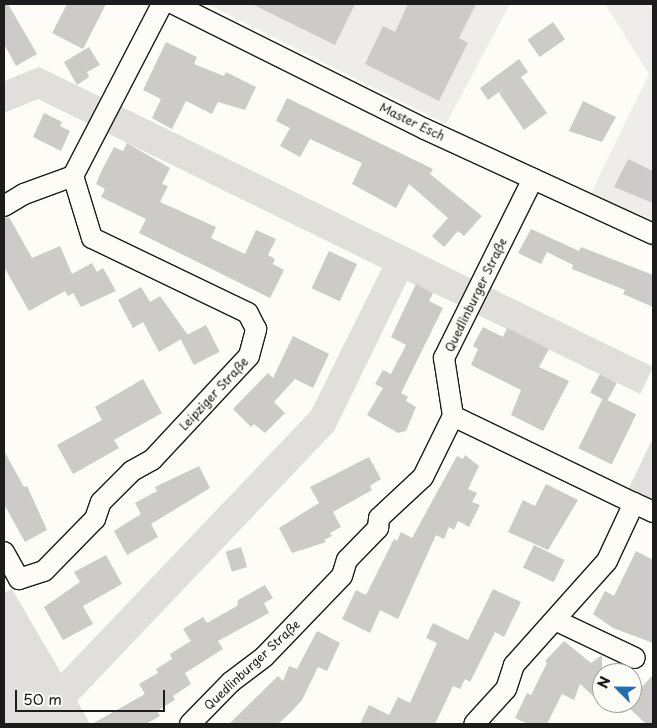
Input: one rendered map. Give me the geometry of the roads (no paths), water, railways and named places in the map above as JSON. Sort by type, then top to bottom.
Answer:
[{"type":"street","points":[[4,206],[24,194],[73,176],[162,4]]},
{"type":"street","name":"Master Esch","points":[[174,4],[533,179],[653,234]]},
{"type":"street","name":"Leipziger Straße","points":[[4,552],[19,579],[44,571],[95,519],[101,502],[132,471],[152,460],[250,356],[256,329],[248,313],[92,238],[73,176]]},
{"type":"street","name":"Quedlinburger Straße","points":[[190,724],[231,682],[264,657],[342,576],[347,560],[378,528],[379,518],[423,477],[453,416],[444,358],[533,179]]},
{"type":"street","points":[[453,416],[653,512]]},
{"type":"street","points":[[474,724],[506,689],[514,665],[556,621],[607,561],[634,503]]},
{"type":"street","points":[[556,621],[635,658]]}]
